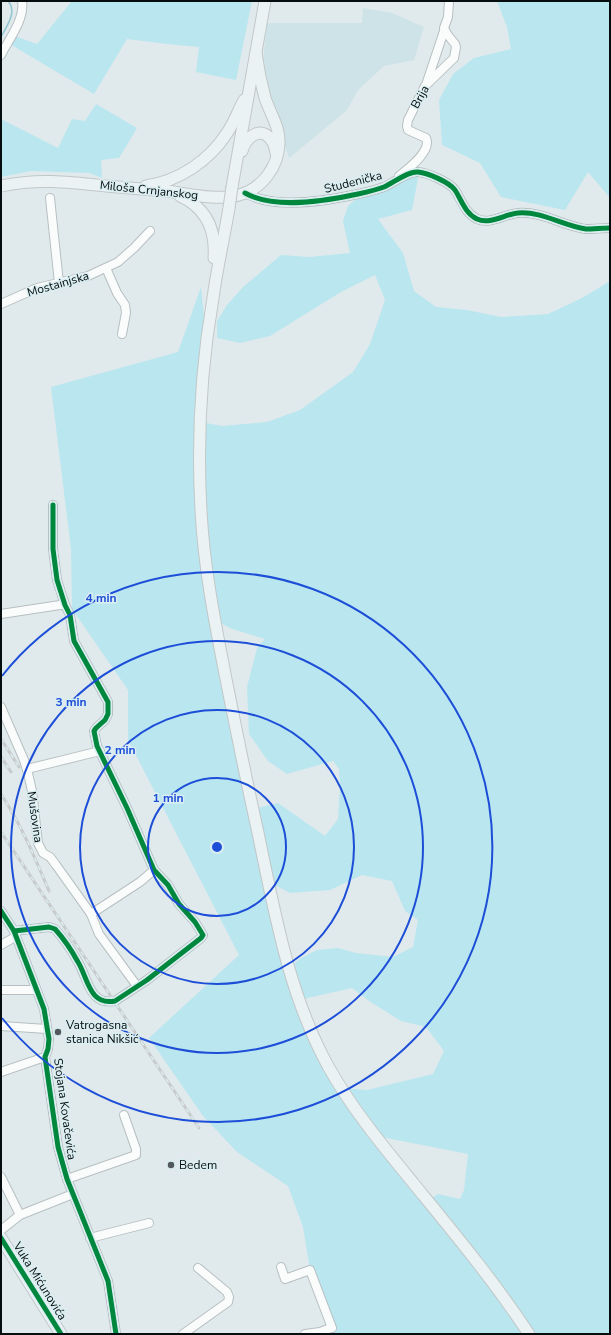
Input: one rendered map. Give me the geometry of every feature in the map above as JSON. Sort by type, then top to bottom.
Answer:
[{"type":"main road","points":[[265,1],[214,287],[203,377],[200,494],[204,546],[214,620],[281,938],[292,980],[303,1013],[313,1036],[328,1066],[348,1099],[375,1136],[488,1275],[529,1334]]},
{"type":"main road","points":[[256,53],[263,90],[278,132],[279,145],[277,156]]},
{"type":"main road","points":[[123,187],[150,186],[173,179],[201,163],[217,147],[249,93]]},
{"type":"main road","points":[[233,184],[244,144],[252,135],[262,134],[269,138],[274,144],[277,156]]},
{"type":"main road","name":"Miloša Crnjanskog","points":[[1,186],[46,180],[223,197],[234,196],[245,193],[257,186],[266,178],[273,167],[277,156]]},
{"type":"main road","points":[[173,179],[169,186],[172,192],[193,203],[209,222],[214,240],[214,287]]},
{"type":"main road","name":"Vuka Mićunovića","points":[[1,1238],[62,1334]]},
{"type":"main road","name":"Vuka Mićunovića","points":[[1,1250],[53,1334]]},
{"type":"street","points":[[1,55],[18,24],[21,15],[22,1]]},
{"type":"street","points":[[427,83],[448,17],[450,1]]},
{"type":"street","name":"Brija","points":[[393,182],[425,152],[427,141],[426,138],[411,132],[406,126],[427,83],[454,58],[456,47],[455,44],[444,31]]},
{"type":"street","name":"Studenička","points":[[245,193],[262,199],[300,203],[340,198],[385,187],[417,172],[441,180],[453,188],[464,208],[478,219],[492,220],[505,215],[519,213],[543,216],[585,229],[610,228]]},
{"type":"street","points":[[50,198],[59,283]]},
{"type":"street","name":"Mostainjska","points":[[1,304],[37,288],[88,276],[106,268],[118,262],[134,248],[150,230]]},
{"type":"street","points":[[106,268],[117,293],[125,305],[126,313],[122,334]]},
{"type":"street","points":[[1,945],[15,934],[49,927],[55,929],[79,963],[90,990],[100,1000],[109,1002],[115,1001],[147,980],[203,935],[195,922],[179,904],[164,881],[154,870],[100,751],[94,731],[105,720],[108,714],[108,702],[74,641],[70,615],[65,605],[58,580],[53,550],[53,505]]},
{"type":"street","points":[[1,614],[65,605]]},
{"type":"street","name":"Mušovina","points":[[1,707],[27,769],[32,791],[38,843],[43,853],[50,857],[91,914],[99,934],[137,986]]},
{"type":"street","points":[[27,769],[100,751]]},
{"type":"street","points":[[91,914],[140,882],[154,870]]},
{"type":"street","name":"Stojana Kovačevića","points":[[1,911],[15,934],[44,1009],[48,1048],[45,1057],[58,1147],[66,1179],[108,1281],[116,1334]]},
{"type":"street","points":[[1,990],[36,990]]},
{"type":"street","points":[[1,1026],[47,1029]]},
{"type":"street","points":[[1,1072],[45,1057]]},
{"type":"street","points":[[66,1179],[136,1155],[136,1149],[124,1115]]},
{"type":"street","points":[[1,1177],[20,1215]]},
{"type":"street","points":[[1,1230],[20,1215],[73,1194]]},
{"type":"street","points":[[90,1238],[149,1223]]},
{"type":"street","points":[[183,1334],[228,1302],[229,1297],[227,1292],[198,1268]]},
{"type":"street","points":[[281,1268],[285,1279],[310,1270],[331,1328],[320,1332],[304,1334]]},
{"type":"shaded area","points":[[72,1],[252,1],[236,80],[196,72],[199,47],[127,39],[94,94],[8,43],[12,35],[37,44]]},
{"type":"shaded area","points":[[497,1],[610,1],[610,198],[588,172],[565,210],[501,197],[480,163],[442,145],[439,100],[453,74],[474,58],[511,49],[507,27]]},
{"type":"shaded area","points":[[363,8],[392,13],[424,27],[414,60],[384,66],[358,90],[347,110],[289,158],[266,85],[263,60],[267,23],[362,23]]},
{"type":"shaded area","points":[[96,104],[137,128],[119,158],[101,160],[102,178],[89,173],[31,171],[1,177],[1,119],[58,148],[72,119],[85,121]]},
{"type":"shaded area","points":[[419,173],[412,210],[378,219],[403,253],[414,291],[436,307],[467,310],[501,317],[548,314],[582,298],[610,281],[610,1334],[333,1334],[310,1270],[303,1227],[288,1186],[237,1152],[203,1116],[149,1038],[239,955],[128,740],[128,690],[72,609],[71,549],[51,387],[178,352],[201,287],[207,348],[201,422],[222,426],[267,422],[300,410],[353,372],[370,344],[385,300],[375,275],[341,292],[270,336],[240,343],[217,338],[217,321],[227,305],[243,287],[281,255],[309,257],[350,253],[343,221],[348,206],[364,192]],"holes":[[[216,621],[232,629],[265,639],[257,648],[247,687],[249,734],[268,761],[287,774],[333,761],[339,769],[340,786],[338,819],[325,836],[278,803],[253,809]],[[362,875],[392,881],[405,911],[418,920],[413,947],[393,957],[356,953],[338,948],[317,950],[299,959],[289,969],[269,882],[290,893],[330,890]],[[352,988],[369,1001],[401,1021],[426,1027],[444,1051],[433,1074],[367,1090],[341,1088],[299,1000]],[[376,1136],[468,1154],[464,1190],[460,1199],[438,1194],[428,1201]]]},
{"type":"waterway","points":[[1,37],[8,24],[12,10],[8,1]]},
{"type":"railway","points":[[1,739],[19,767]]},
{"type":"railway","points":[[1,757],[11,772]]},
{"type":"railway","points":[[1,794],[21,829],[49,891]]},
{"type":"railway","points":[[1,832],[199,1128]]},
{"type":"cycle path","points":[[245,193],[257,198],[286,203],[316,201],[345,197],[375,190],[384,187],[410,173],[418,172],[438,178],[452,187],[469,213],[482,221],[518,213],[527,213],[544,216],[569,225],[586,229],[610,228]]},
{"type":"cycle path","points":[[14,931],[49,927],[55,929],[73,954],[90,989],[100,999],[106,1001],[115,1001],[147,980],[203,935],[195,922],[179,904],[168,885],[154,870],[127,808],[97,746],[94,731],[105,720],[108,714],[108,702],[74,641],[70,615],[65,605],[57,580],[53,549],[53,505]]},
{"type":"cycle path","points":[[1,911],[14,931],[44,1009],[49,1039],[45,1057],[58,1147],[67,1179],[108,1281],[116,1334]]},
{"type":"cycle path","points":[[1,1238],[61,1334]]},
{"type":"place","name":"Vatrogasna stanica Nikšić","points":[[58,1032]]},
{"type":"place","name":"Bedem","points":[[171,1165]]}]
